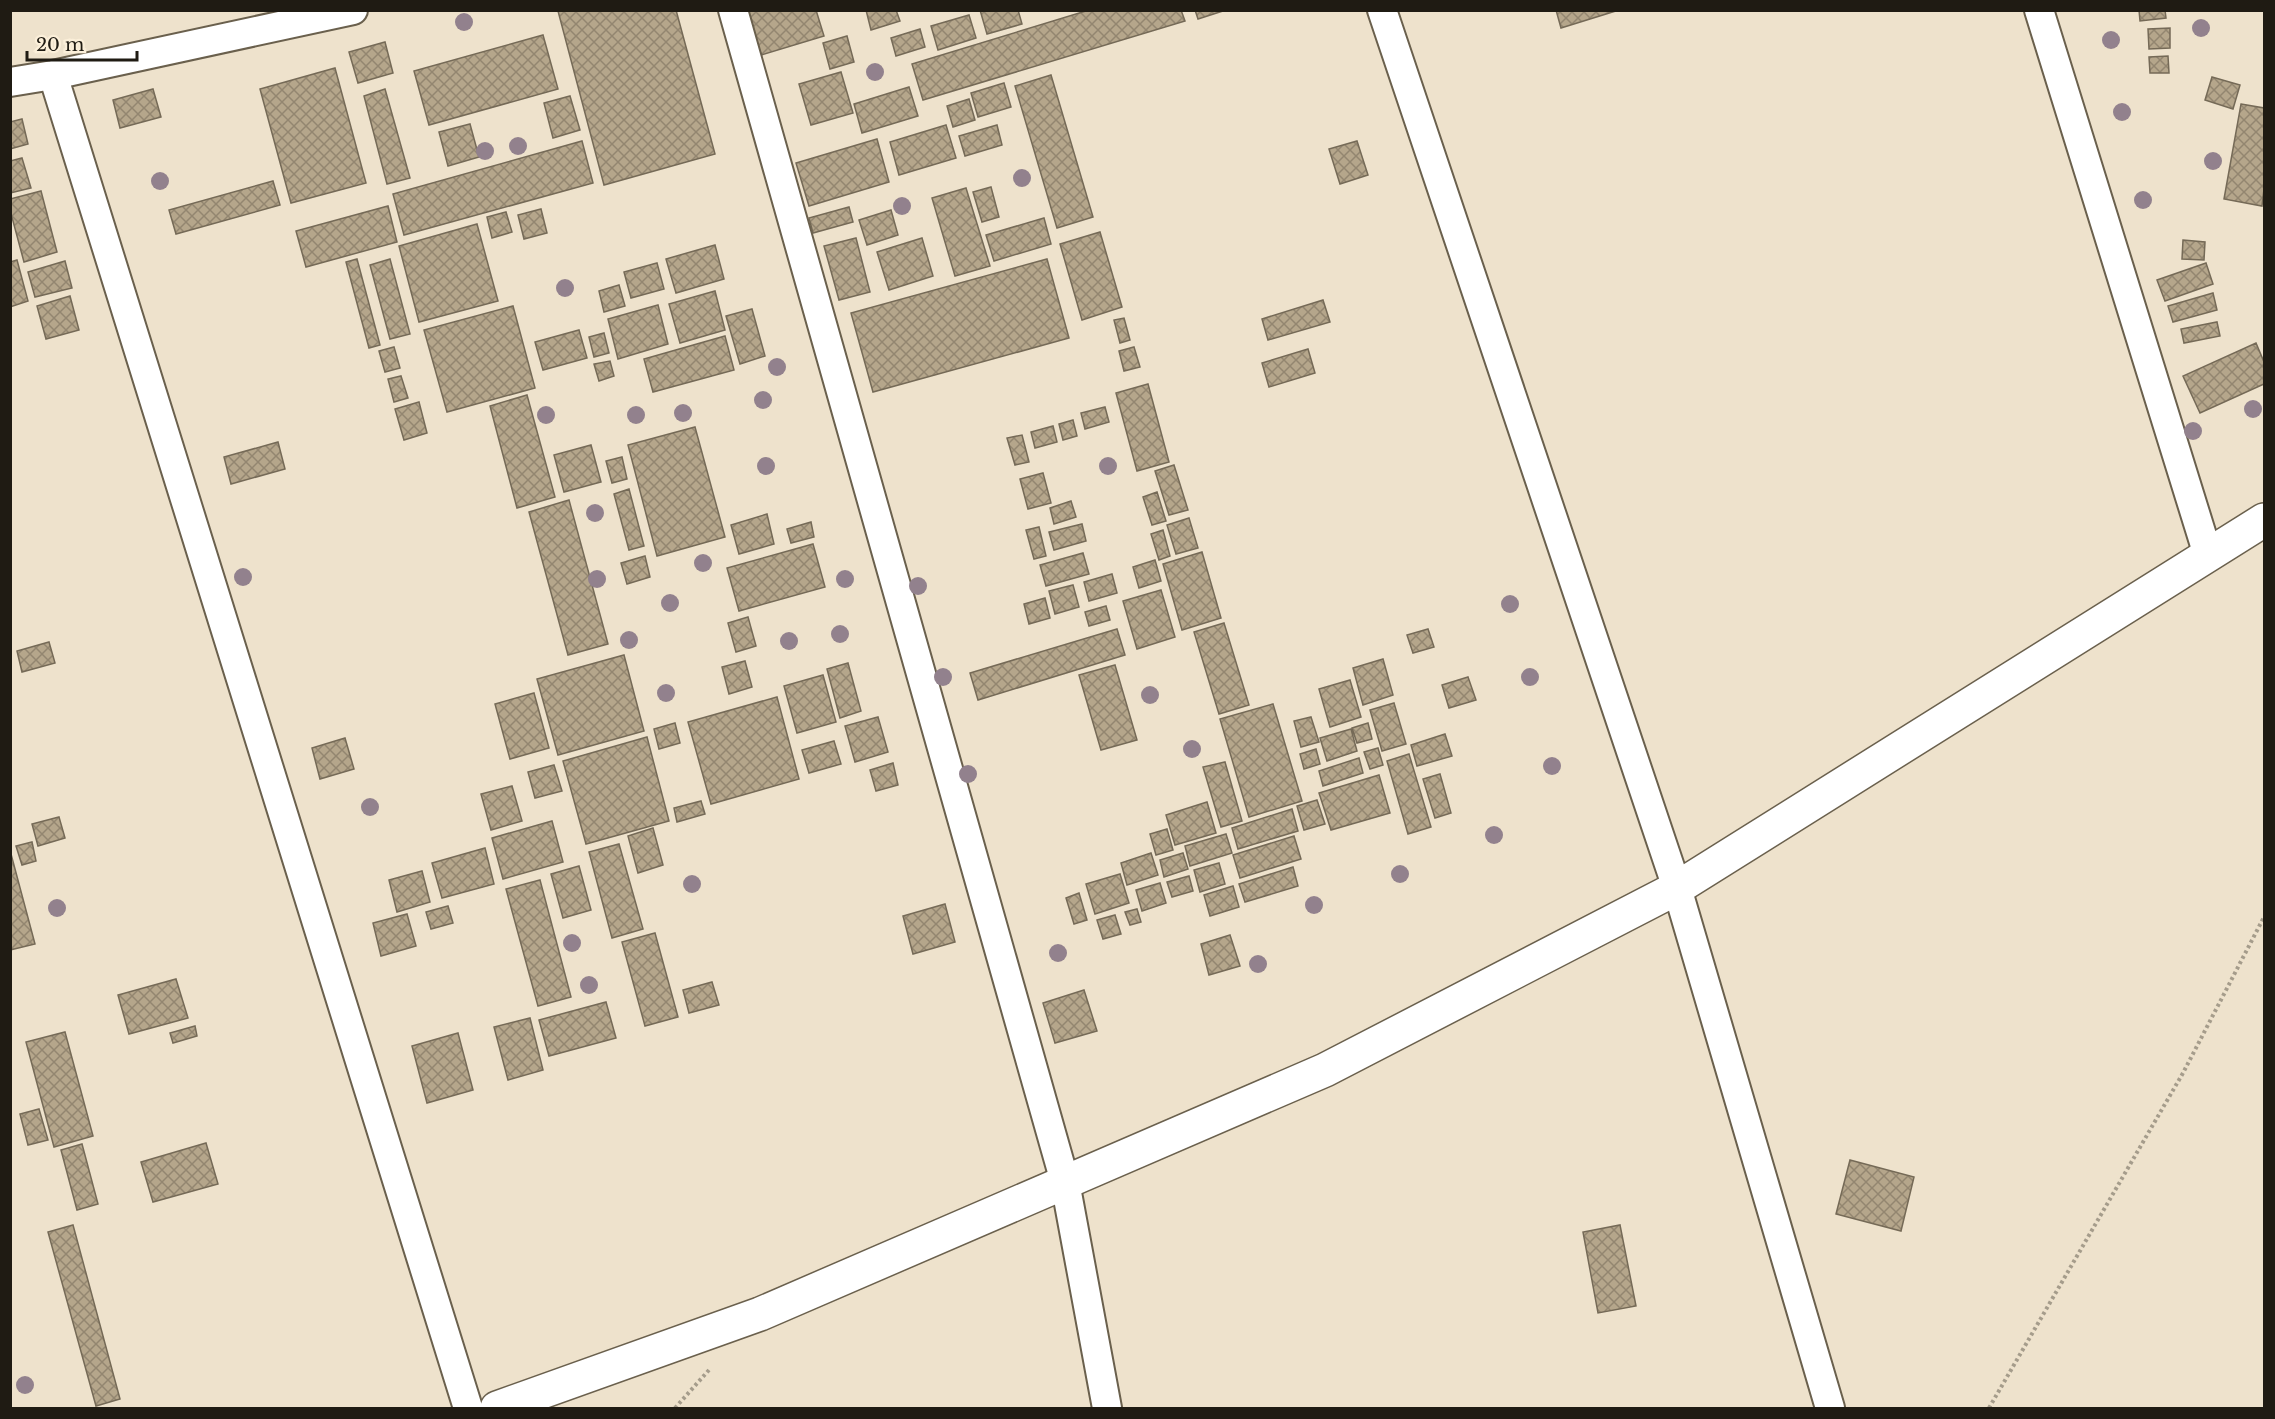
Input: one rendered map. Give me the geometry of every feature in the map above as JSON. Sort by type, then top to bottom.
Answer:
[{"type":"main road","points":[[496,1408],[760,1314],[1325,1070],[1677,888],[2265,520]]},
{"type":"street","points":[[10,82],[54,75],[353,10]]},
{"type":"street","points":[[733,10],[1065,1182],[1107,1408]]},
{"type":"street","points":[[1382,10],[1677,888],[1830,1408]]},
{"type":"street","points":[[2039,10],[2208,555]]},
{"type":"street","points":[[54,75],[468,1408]]},
{"type":"path","points":[[1989,1408],[2183,1072],[2265,917]]},
{"type":"building","points":[[676,10],[715,154],[604,185],[558,11]]},
{"type":"building","points":[[747,10],[816,10],[824,36],[761,55]]},
{"type":"building","points":[[866,10],[896,10],[900,21],[871,30]]},
{"type":"building","points":[[980,10],[1018,10],[1022,24],[987,34]]},
{"type":"building","points":[[1089,10],[1181,10],[1185,21],[923,100],[912,64]]},
{"type":"building","points":[[1195,10],[1226,10],[1198,19]]},
{"type":"building","points":[[1556,10],[1619,10],[1561,28]]},
{"type":"building","points":[[2139,10],[2165,10],[2166,18],[2140,21]]},
{"type":"building","points":[[969,15],[976,38],[938,50],[931,26]]},
{"type":"building","points":[[2170,28],[2170,48],[2149,49],[2148,29]]},
{"type":"building","points":[[920,29],[925,47],[896,56],[891,38]]},
{"type":"building","points":[[543,35],[558,89],[429,125],[414,71]]},
{"type":"building","points":[[847,36],[854,62],[830,69],[823,43]]},
{"type":"building","points":[[385,42],[393,73],[358,83],[349,52]]},
{"type":"building","points":[[2168,56],[2169,73],[2150,73],[2149,57]]},
{"type":"building","points":[[335,68],[366,183],[291,203],[260,89]]},
{"type":"building","points":[[841,72],[853,113],[811,125],[799,84]]},
{"type":"building","points":[[1051,75],[1093,217],[1057,228],[1015,86]]},
{"type":"building","points":[[2212,77],[2240,85],[2233,109],[2205,100]]},
{"type":"building","points":[[1004,83],[1011,107],[978,117],[971,93]]},
{"type":"building","points":[[909,87],[918,116],[862,133],[854,104]]},
{"type":"building","points":[[153,89],[161,117],[120,128],[113,100]]},
{"type":"building","points":[[385,89],[410,178],[387,184],[364,96]]},
{"type":"building","points":[[570,96],[580,130],[553,138],[544,103]]},
{"type":"building","points":[[969,99],[975,120],[953,127],[947,106]]},
{"type":"building","points":[[2241,104],[2264,108],[2262,206],[2224,199]]},
{"type":"building","points":[[22,119],[28,144],[10,149],[10,122]]},
{"type":"building","points":[[470,124],[479,157],[448,166],[439,132]]},
{"type":"building","points":[[946,125],[956,158],[899,175],[890,142]]},
{"type":"building","points":[[997,125],[1002,145],[965,156],[959,136]]},
{"type":"building","points":[[877,139],[889,182],[809,206],[796,163]]},
{"type":"building","points":[[582,141],[593,183],[404,235],[393,194]]},
{"type":"building","points":[[1357,141],[1368,175],[1340,184],[1329,149]]},
{"type":"building","points":[[22,158],[31,188],[10,193],[10,161]]},
{"type":"building","points":[[273,181],[280,205],[176,234],[169,210]]},
{"type":"building","points":[[991,187],[999,217],[982,222],[973,192]]},
{"type":"building","points":[[966,188],[990,266],[955,276],[932,198]]},
{"type":"building","points":[[41,191],[57,252],[24,262],[10,210],[10,199]]},
{"type":"building","points":[[388,206],[397,242],[306,267],[296,231]]},
{"type":"building","points":[[849,207],[853,222],[813,233],[809,218]]},
{"type":"building","points":[[541,209],[547,233],[524,239],[518,215]]},
{"type":"building","points":[[891,210],[898,235],[867,245],[859,220]]},
{"type":"building","points":[[506,212],[512,232],[492,238],[487,217]]},
{"type":"building","points":[[1044,218],[1051,244],[994,261],[986,235]]},
{"type":"building","points":[[477,224],[498,301],[419,322],[399,246]]},
{"type":"building","points":[[1100,232],[1122,307],[1082,320],[1060,244]]},
{"type":"building","points":[[856,238],[870,292],[839,300],[824,246]]},
{"type":"building","points":[[922,238],[933,276],[889,290],[877,252]]},
{"type":"building","points":[[2183,240],[2205,242],[2204,260],[2182,259]]},
{"type":"building","points":[[715,245],[724,279],[676,293],[666,259]]},
{"type":"building","points":[[357,259],[380,345],[369,348],[346,262]]},
{"type":"building","points":[[390,259],[410,334],[390,339],[370,265]]},
{"type":"building","points":[[1047,259],[1069,338],[873,392],[851,313]]},
{"type":"building","points":[[17,260],[28,301],[10,307],[10,262]]},
{"type":"building","points":[[65,261],[72,288],[35,297],[28,272]]},
{"type":"building","points":[[657,263],[664,289],[631,298],[624,272]]},
{"type":"building","points":[[2206,263],[2213,284],[2165,301],[2157,280]]},
{"type":"building","points":[[619,285],[625,306],[604,312],[599,291]]},
{"type":"building","points":[[715,291],[725,330],[680,343],[669,304]]},
{"type":"building","points":[[2213,293],[2217,310],[2173,322],[2168,306]]},
{"type":"building","points":[[70,296],[79,330],[46,339],[37,306]]},
{"type":"building","points":[[1323,300],[1330,322],[1268,340],[1262,319]]},
{"type":"building","points":[[658,305],[668,344],[618,359],[608,319]]},
{"type":"building","points":[[513,306],[535,388],[447,412],[424,330]]},
{"type":"building","points":[[752,309],[765,356],[740,364],[726,316]]},
{"type":"building","points":[[1124,318],[1130,340],[1120,343],[1114,320]]},
{"type":"building","points":[[2217,322],[2220,336],[2184,343],[2181,329]]},
{"type":"building","points":[[579,330],[587,358],[543,370],[535,342]]},
{"type":"building","points":[[604,333],[609,353],[594,357],[589,337]]},
{"type":"building","points":[[725,336],[734,370],[653,392],[644,359]]},
{"type":"building","points":[[2256,343],[2264,362],[2264,384],[2200,413],[2183,376]]},
{"type":"building","points":[[394,347],[400,368],[385,372],[379,351]]},
{"type":"building","points":[[1134,347],[1140,367],[1124,371],[1119,351]]},
{"type":"building","points":[[1308,349],[1315,373],[1269,387],[1262,363]]},
{"type":"building","points":[[610,361],[614,376],[599,381],[594,364]]},
{"type":"building","points":[[401,376],[408,398],[394,402],[388,379]]},
{"type":"building","points":[[1148,384],[1169,462],[1137,471],[1116,393]]},
{"type":"building","points":[[527,395],[555,497],[517,508],[490,406]]},
{"type":"building","points":[[419,402],[427,433],[404,440],[395,409]]},
{"type":"building","points":[[1105,407],[1109,422],[1085,429],[1081,413]]},
{"type":"building","points":[[1073,420],[1077,436],[1063,440],[1059,424]]},
{"type":"building","points":[[1053,426],[1057,442],[1035,448],[1031,432]]},
{"type":"building","points":[[695,427],[725,537],[657,556],[628,445]]},
{"type":"building","points":[[1022,435],[1029,462],[1015,465],[1007,438]]},
{"type":"building","points":[[278,442],[285,469],[231,484],[224,457]]},
{"type":"building","points":[[591,445],[601,482],[564,492],[554,455]]},
{"type":"building","points":[[622,457],[627,479],[612,483],[606,461]]},
{"type":"building","points":[[1174,465],[1188,510],[1169,515],[1155,471]]},
{"type":"building","points":[[1043,473],[1051,503],[1028,509],[1020,479]]},
{"type":"building","points":[[629,489],[644,546],[629,550],[614,494]]},
{"type":"building","points":[[1157,492],[1166,521],[1152,525],[1143,497]]},
{"type":"building","points":[[569,500],[608,644],[568,655],[529,512]]},
{"type":"building","points":[[1071,501],[1076,517],[1054,524],[1050,508]]},
{"type":"building","points":[[767,514],[774,544],[739,554],[731,525]]},
{"type":"building","points":[[1189,518],[1198,548],[1176,554],[1167,525]]},
{"type":"building","points":[[811,522],[814,537],[791,543],[787,529]]},
{"type":"building","points":[[1082,524],[1086,541],[1054,550],[1049,532]]},
{"type":"building","points":[[1039,527],[1046,556],[1034,559],[1026,530]]},
{"type":"building","points":[[1163,530],[1170,556],[1159,560],[1151,534]]},
{"type":"building","points":[[813,544],[825,587],[739,611],[727,568]]},
{"type":"building","points":[[1202,552],[1221,618],[1182,630],[1163,564]]},
{"type":"building","points":[[1083,553],[1089,574],[1046,586],[1040,565]]},
{"type":"building","points":[[645,556],[650,577],[627,584],[621,563]]},
{"type":"building","points":[[1155,560],[1161,581],[1139,588],[1133,567]]},
{"type":"building","points":[[1112,574],[1117,593],[1089,601],[1084,582]]},
{"type":"building","points":[[1073,585],[1079,607],[1055,614],[1049,591]]},
{"type":"building","points":[[1161,590],[1175,637],[1137,649],[1123,601]]},
{"type":"building","points":[[1045,598],[1050,618],[1029,624],[1024,604]]},
{"type":"building","points":[[1106,606],[1110,620],[1089,626],[1085,612]]},
{"type":"building","points":[[748,617],[756,646],[736,652],[728,623]]},
{"type":"building","points":[[1224,623],[1249,705],[1219,714],[1194,632]]},
{"type":"building","points":[[1117,629],[1125,655],[978,700],[970,673]]},
{"type":"building","points":[[1428,629],[1434,647],[1413,653],[1407,635]]},
{"type":"building","points":[[49,642],[55,663],[22,672],[17,651]]},
{"type":"building","points":[[624,655],[644,731],[558,755],[537,679]]},
{"type":"building","points":[[1383,659],[1393,695],[1363,705],[1353,668]]},
{"type":"building","points":[[745,661],[752,687],[729,694],[722,667]]},
{"type":"building","points":[[848,663],[861,711],[840,718],[827,669]]},
{"type":"building","points":[[1115,665],[1137,740],[1101,750],[1079,675]]},
{"type":"building","points":[[823,675],[836,722],[797,733],[784,686]]},
{"type":"building","points":[[1468,677],[1476,700],[1449,708],[1442,685]]},
{"type":"building","points":[[1350,680],[1361,717],[1330,727],[1319,689]]},
{"type":"building","points":[[534,693],[549,748],[510,759],[495,704]]},
{"type":"building","points":[[777,697],[799,779],[711,804],[688,722]]},
{"type":"building","points":[[1394,703],[1406,744],[1382,751],[1370,710]]},
{"type":"building","points":[[1273,704],[1302,801],[1249,817],[1220,719]]},
{"type":"building","points":[[878,717],[888,752],[855,762],[845,726]]},
{"type":"building","points":[[1311,717],[1319,742],[1301,747],[1294,721]]},
{"type":"building","points":[[675,723],[680,743],[659,749],[654,729]]},
{"type":"building","points":[[1368,723],[1372,739],[1357,743],[1352,728]]},
{"type":"building","points":[[1351,729],[1357,751],[1327,761],[1320,738]]},
{"type":"building","points":[[1445,734],[1452,756],[1417,766],[1411,745]]},
{"type":"building","points":[[647,737],[669,821],[586,844],[563,761]]},
{"type":"building","points":[[345,738],[354,769],[320,779],[312,748]]},
{"type":"building","points":[[834,741],[841,764],[809,773],[802,750]]},
{"type":"building","points":[[1378,748],[1383,765],[1370,769],[1364,752]]},
{"type":"building","points":[[1316,749],[1320,764],[1304,769],[1300,754]]},
{"type":"building","points":[[1409,754],[1431,827],[1408,834],[1387,761]]},
{"type":"building","points":[[1359,758],[1363,773],[1323,786],[1319,771]]},
{"type":"building","points":[[1225,762],[1242,821],[1221,827],[1203,767]]},
{"type":"building","points":[[893,763],[898,785],[876,791],[870,770]]},
{"type":"building","points":[[554,765],[562,791],[535,798],[528,772]]},
{"type":"building","points":[[1440,774],[1451,813],[1435,818],[1423,779]]},
{"type":"building","points":[[1379,775],[1390,813],[1331,830],[1319,793]]},
{"type":"building","points":[[512,786],[522,821],[491,830],[481,794]]},
{"type":"building","points":[[1317,800],[1325,824],[1304,830],[1297,806]]},
{"type":"building","points":[[701,801],[705,814],[677,822],[674,808]]},
{"type":"building","points":[[1207,802],[1216,833],[1175,845],[1166,815]]},
{"type":"building","points":[[1292,809],[1298,831],[1238,849],[1232,828]]},
{"type":"building","points":[[59,817],[65,838],[38,846],[32,824]]},
{"type":"building","points":[[552,821],[563,862],[503,879],[492,838]]},
{"type":"building","points":[[653,828],[663,865],[638,873],[628,836]]},
{"type":"building","points":[[1167,829],[1173,850],[1156,855],[1150,834]]},
{"type":"building","points":[[1226,834],[1232,853],[1190,866],[1185,846]]},
{"type":"building","points":[[1294,836],[1301,859],[1240,878],[1233,855]]},
{"type":"building","points":[[32,842],[36,861],[22,865],[16,846]]},
{"type":"building","points":[[619,844],[643,929],[612,938],[589,852]]},
{"type":"building","points":[[485,848],[494,884],[442,898],[432,863]]},
{"type":"building","points":[[1151,853],[1158,875],[1127,885],[1121,863]]},
{"type":"building","points":[[1183,853],[1188,869],[1164,877],[1160,860]]},
{"type":"building","points":[[10,855],[35,944],[10,950]]},
{"type":"building","points":[[1219,863],[1225,884],[1200,892],[1194,870]]},
{"type":"building","points":[[579,866],[591,910],[563,918],[551,874]]},
{"type":"building","points":[[1293,867],[1298,886],[1245,902],[1239,884]]},
{"type":"building","points":[[422,871],[430,902],[397,912],[389,880]]},
{"type":"building","points":[[1120,874],[1129,903],[1095,914],[1086,884]]},
{"type":"building","points":[[1189,876],[1193,891],[1172,897],[1167,882]]},
{"type":"building","points":[[540,880],[571,997],[538,1006],[506,889]]},
{"type":"building","points":[[1160,883],[1166,903],[1142,911],[1136,890]]},
{"type":"building","points":[[1233,886],[1239,907],[1210,916],[1204,895]]},
{"type":"building","points":[[1079,893],[1087,920],[1074,924],[1066,898]]},
{"type":"building","points":[[945,904],[955,942],[913,954],[903,916]]},
{"type":"building","points":[[448,906],[453,923],[431,929],[426,912]]},
{"type":"building","points":[[1137,909],[1141,922],[1130,925],[1125,912]]},
{"type":"building","points":[[407,914],[416,946],[381,956],[373,923]]},
{"type":"building","points":[[1115,915],[1121,934],[1103,939],[1097,920]]},
{"type":"building","points":[[655,933],[678,1017],[645,1026],[622,942]]},
{"type":"building","points":[[1230,935],[1240,966],[1209,975],[1201,944]]},
{"type":"building","points":[[176,979],[188,1018],[129,1034],[118,995]]},
{"type":"building","points":[[712,982],[719,1005],[689,1013],[683,990]]},
{"type":"building","points":[[1084,990],[1097,1031],[1055,1043],[1043,1003]]},
{"type":"building","points":[[606,1002],[616,1038],[549,1056],[539,1020]]},
{"type":"building","points":[[530,1018],[543,1070],[508,1080],[494,1027]]},
{"type":"building","points":[[195,1026],[197,1036],[173,1043],[170,1033]]},
{"type":"building","points":[[65,1032],[93,1136],[54,1147],[26,1042]]},
{"type":"building","points":[[458,1033],[473,1090],[427,1103],[412,1046]]},
{"type":"building","points":[[39,1109],[48,1140],[28,1145],[20,1114]]},
{"type":"building","points":[[206,1143],[218,1184],[153,1202],[141,1162]]},
{"type":"building","points":[[82,1144],[98,1204],[77,1210],[61,1150]]},
{"type":"building","points":[[1850,1160],[1914,1177],[1901,1231],[1836,1214]]},
{"type":"building","points":[[73,1225],[120,1399],[96,1406],[48,1232]]},
{"type":"building","points":[[1620,1225],[1636,1306],[1598,1313],[1583,1232]]}]
